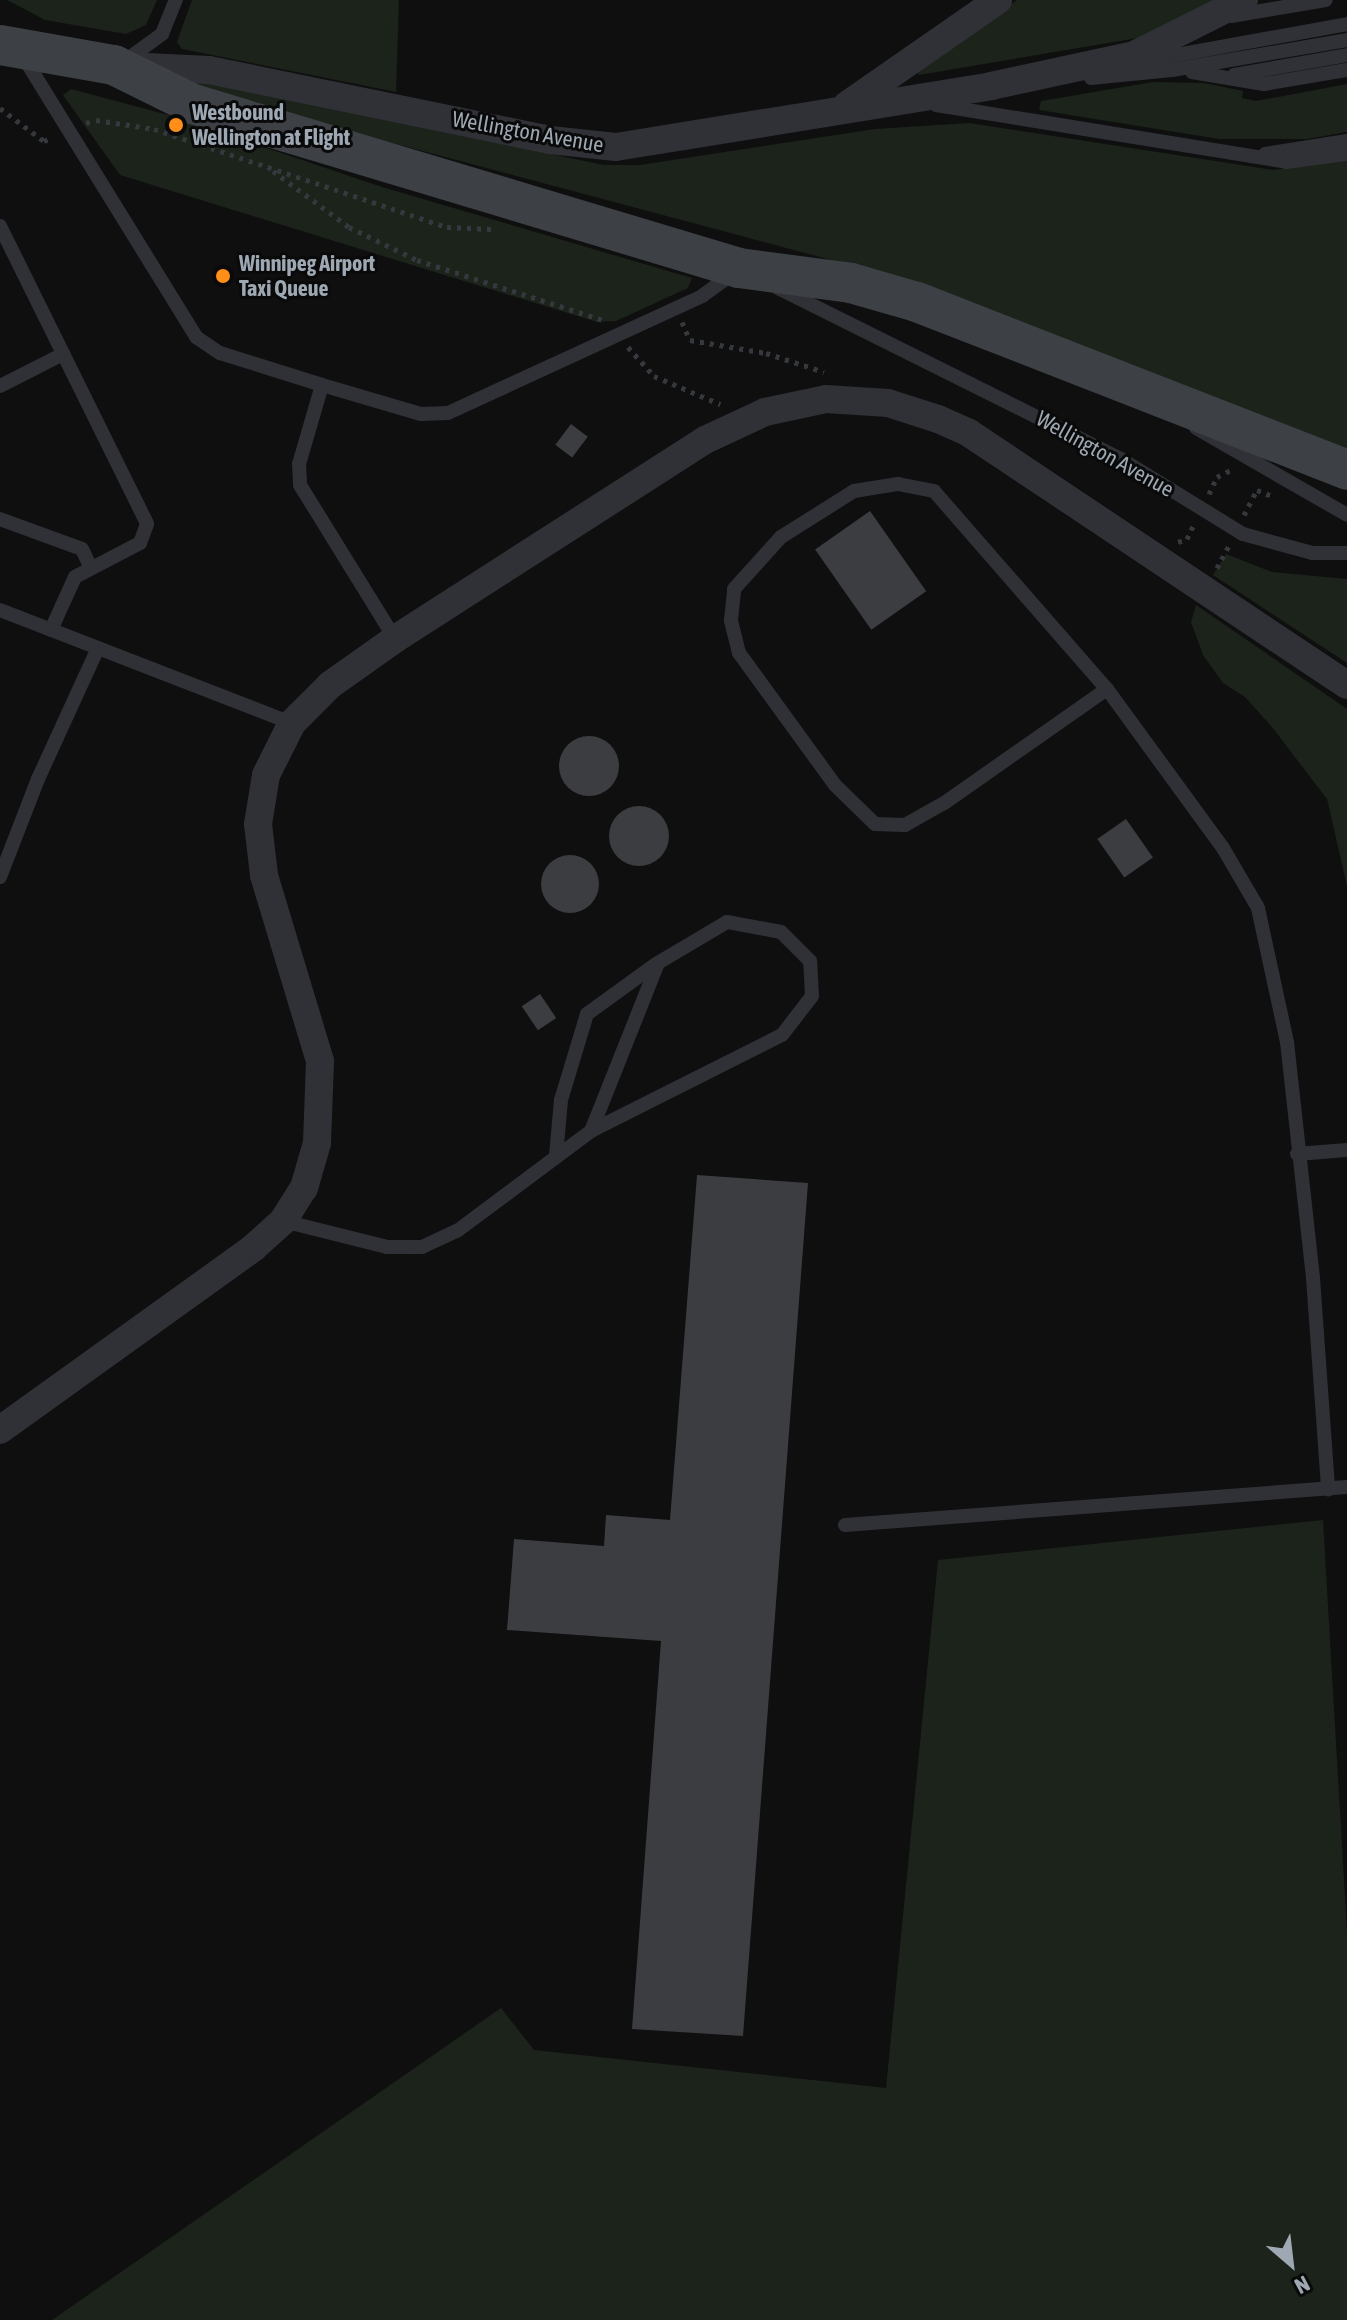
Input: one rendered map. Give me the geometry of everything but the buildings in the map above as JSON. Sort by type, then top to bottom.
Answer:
[{"type":"main road","name":"Wellington Avenue","points":[[6,37],[114,65],[193,104],[739,268],[851,283],[904,298],[1347,470]]},
{"type":"street","points":[[836,112],[998,0]]},
{"type":"street","name":"Wellington Avenue","points":[[114,65],[209,70],[550,140],[616,147],[991,86],[1134,55],[1241,1]]},
{"type":"street","points":[[0,1430],[211,1279],[283,1221],[304,1188],[320,1104],[320,1061],[264,875],[258,824],[266,775],[292,723],[330,685],[395,639],[705,440],[765,412],[855,399],[888,403],[938,419],[969,433],[1347,685]]},
{"type":"lane","points":[[114,65],[154,44],[176,0]]},
{"type":"lane","points":[[1200,24],[1326,0]]},
{"type":"lane","points":[[1137,70],[1177,55],[1347,24]]},
{"type":"lane","points":[[6,37],[69,130],[196,337],[220,353],[322,385],[439,416],[675,308],[739,268]]},
{"type":"lane","points":[[1172,70],[1347,40]]},
{"type":"lane","points":[[1213,75],[1347,55]]},
{"type":"lane","points":[[991,86],[1137,70],[1172,70],[1264,84],[1347,70]]},
{"type":"lane","points":[[872,105],[944,105],[1293,162],[1347,154]]},
{"type":"lane","points":[[1241,154],[1347,141]]},
{"type":"lane","points":[[0,226],[147,524],[140,543],[75,577],[51,630]]},
{"type":"lane","name":"Wellington Avenue","points":[[739,268],[913,352],[1121,459],[1243,534],[1312,553],[1347,553]]},
{"type":"lane","points":[[0,386],[63,354]]},
{"type":"lane","points":[[322,385],[299,464],[300,485],[395,639]]},
{"type":"lane","name":"Wellington Avenue","points":[[1143,391],[1223,447],[1347,515]]},
{"type":"lane","points":[[1107,689],[944,803],[905,825],[875,824],[851,805],[739,653],[731,620],[734,589],[764,552],[826,506],[854,491],[917,484],[949,504],[1107,689],[1185,790],[1258,908],[1287,1042],[1313,1278],[1328,1489]]},
{"type":"lane","points":[[0,519],[82,549],[91,568]]},
{"type":"lane","points":[[0,610],[292,723]]},
{"type":"lane","points":[[0,877],[98,648]]},
{"type":"lane","points":[[283,1221],[387,1247],[422,1247],[457,1231],[591,1131],[782,1035],[812,996],[810,961],[781,932],[727,922],[658,963],[587,1014],[561,1100],[556,1156]]},
{"type":"lane","points":[[591,1131],[658,963]]},
{"type":"lane","points":[[1297,1154],[1347,1150]]},
{"type":"lane","points":[[845,1525],[1347,1487]]},
{"type":"path","points":[[0,108],[44,141],[96,120],[154,129],[447,227],[499,229]]},
{"type":"path","points":[[241,146],[349,227],[417,260],[604,318],[654,376],[720,404],[765,412]]},
{"type":"path","points":[[675,308],[690,340],[766,353],[794,366],[840,376]]},
{"type":"path","points":[[1204,563],[1215,571],[1257,490],[1283,501]]},
{"type":"path","points":[[1171,541],[1182,549]]},
{"type":"shaded area","points":[[7,0],[157,0],[146,25],[126,34],[45,20]]},
{"type":"shaded area","points":[[192,0],[399,0],[396,92],[182,49],[177,42]]},
{"type":"shaded area","points":[[1017,0],[1215,0],[1150,36],[919,75],[917,70]]},
{"type":"shaded area","points":[[192,80],[604,165],[640,165],[875,129],[969,123],[1273,170],[1347,161],[1347,458],[835,261],[190,89]]},
{"type":"shaded area","points":[[1153,82],[1204,83],[1243,91],[1242,98],[1256,101],[1347,84],[1347,132],[1307,139],[1219,139],[1039,110],[1041,101]]},
{"type":"shaded area","points":[[71,89],[172,116],[382,187],[692,278],[688,288],[616,321],[597,322],[120,175],[63,95]]},
{"type":"shaded area","points":[[1226,554],[1272,572],[1347,579],[1347,663],[1213,575]]},
{"type":"shaded area","points":[[1196,605],[1347,709],[1347,886],[1327,799],[1272,727],[1245,697],[1223,683],[1203,655],[1191,622]]},
{"type":"shaded area","points":[[1323,1520],[1347,1931],[1347,2320],[52,2320],[501,2008],[534,2050],[886,2088],[938,1560]]},
{"type":"place","name":"Westbound Wellington at Flight","points":[[176,125]]},
{"type":"place","name":"Winnipeg Airport Taxi Queue","points":[[223,276]]}]
